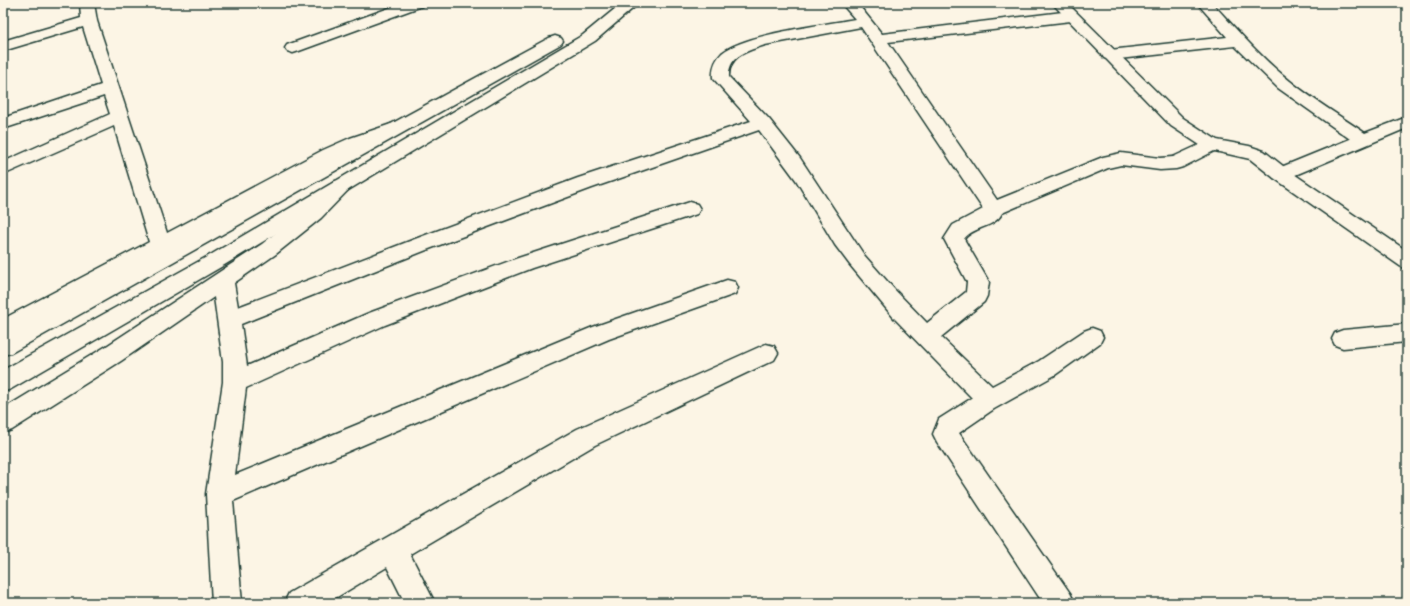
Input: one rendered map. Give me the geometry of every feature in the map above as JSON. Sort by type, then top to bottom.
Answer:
[{"type":"street","points":[[88,3],[89,21],[161,246]]},
{"type":"street","points":[[293,48],[417,3]]},
{"type":"street","points":[[848,3],[857,11],[878,39],[993,209]]},
{"type":"street","points":[[1059,3],[1169,115],[1212,145],[1253,154],[1262,159],[1281,174],[1407,261]]},
{"type":"street","points":[[1204,3],[1238,41],[1274,76],[1290,89],[1364,140]]},
{"type":"street","points":[[3,346],[577,28],[622,7]]},
{"type":"street","points":[[3,382],[212,263],[588,38],[600,29],[622,7]]},
{"type":"street","points":[[878,39],[1071,16]]},
{"type":"street","points":[[3,46],[89,21]]},
{"type":"street","points":[[866,22],[762,41],[732,53],[721,63],[721,78],[763,123],[786,151],[856,260],[926,336],[983,392],[986,397],[985,402]]},
{"type":"street","points":[[1110,55],[1238,41]]},
{"type":"street","points":[[3,124],[110,88]]},
{"type":"street","points":[[3,170],[119,117]]},
{"type":"street","points":[[1281,174],[1407,122]]},
{"type":"street","points":[[228,320],[422,244],[586,183],[763,123]]},
{"type":"street","points":[[3,330],[330,154],[356,142],[397,128]]},
{"type":"street","points":[[926,336],[976,296],[978,282],[954,238],[955,234],[960,229],[991,215],[993,209],[1103,163],[1121,160],[1160,164],[1176,163],[1212,145]]},
{"type":"street","points":[[3,422],[113,354],[223,281],[292,231],[343,185]]},
{"type":"street","points":[[236,382],[377,319],[525,263],[690,209]]},
{"type":"street","points":[[223,281],[236,382],[218,494],[227,603]]},
{"type":"street","points":[[218,494],[601,333],[727,288]]},
{"type":"street","points":[[1343,340],[1407,333]]},
{"type":"street","points":[[1060,603],[946,434],[948,427],[985,402],[1047,368],[1092,337]]},
{"type":"street","points":[[299,603],[586,437],[766,353]]},
{"type":"street","points":[[393,550],[420,603]]}]
